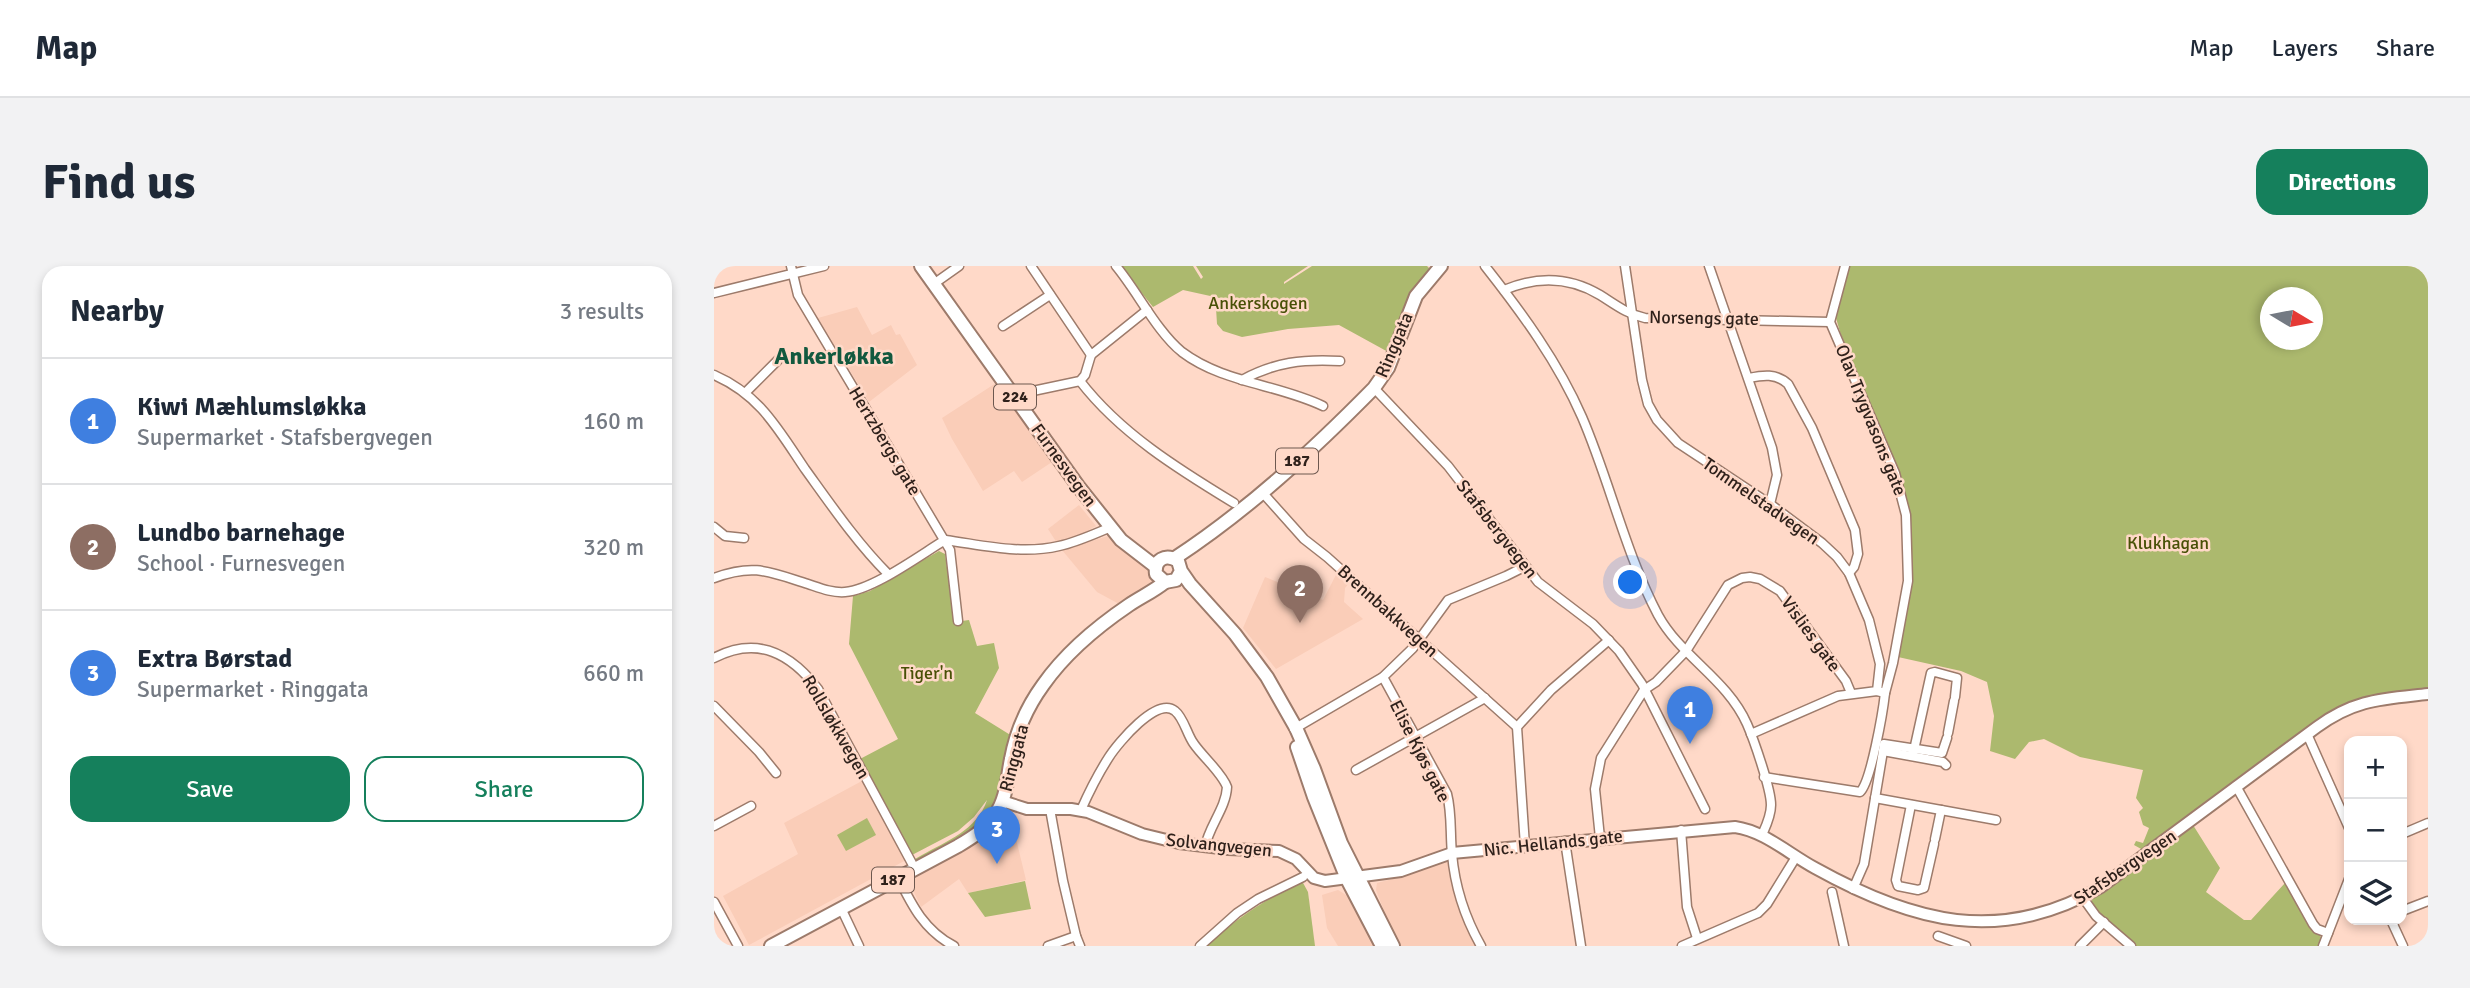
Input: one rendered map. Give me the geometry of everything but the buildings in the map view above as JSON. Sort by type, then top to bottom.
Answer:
[{"type":"main road","name":"Furnesvegen","points":[[921,266],[1077,486],[1121,540],[1209,607]]},
{"type":"main road","name":"Ringgata","points":[[771,946],[978,833],[992,819],[1002,801],[1016,738],[1037,694],[1060,664],[1162,573],[1178,577],[1179,565],[1215,530],[1262,492],[1374,388],[1388,368],[1416,296],[1441,266]]},
{"type":"main road","points":[[1162,573],[1168,556],[1179,565]]},
{"type":"main road","name":"Furnesvegen","points":[[1179,565],[1209,607],[1250,653],[1286,711],[1314,797],[1382,946]]},
{"type":"main road","name":"Stafsbergvegen","points":[[1762,835],[1853,889],[1913,912],[1977,923],[2025,920],[2053,912],[2083,898],[2141,859],[2332,716],[2367,701],[2428,694]]},
{"type":"main road","name":"Solvangvegen","points":[[1002,801],[1027,809],[1081,810],[1153,837],[1205,847],[1279,851],[1296,859],[1309,873],[1321,880],[1352,879]]},
{"type":"main road","name":"Nic. Hellands gate","points":[[1352,879],[1401,872],[1452,853],[1681,830],[1735,827],[1762,835]]},
{"type":"main road","name":"Furnesvegen","points":[[1352,879],[1393,946]]},
{"type":"street","points":[[714,293],[791,270],[824,266]]},
{"type":"street","points":[[935,283],[959,266]]},
{"type":"street","points":[[1031,266],[1091,355]]},
{"type":"street","points":[[1116,266],[1147,310],[1182,352],[1198,362],[1242,380],[1323,406]]},
{"type":"street","points":[[1485,266],[1546,348],[1569,389],[1657,614],[1672,639],[1729,693],[1751,734],[1771,808],[1762,835]]},
{"type":"street","name":"Tommelstadvegen","points":[[1625,266],[1645,392],[1657,421],[1678,443],[1770,503],[1822,542],[1849,573],[1870,620],[1880,664],[1881,692]]},
{"type":"street","points":[[1709,266],[1776,464],[1777,475],[1770,503]]},
{"type":"street","name":"Olav Trygvasons gate","points":[[1845,266],[1830,322],[1886,451],[1905,505],[1908,581],[1892,667],[1881,692]]},
{"type":"street","name":"Hertzbergs gate","points":[[791,270],[798,295],[950,550],[958,621]]},
{"type":"street","name":"Norsengs gate","points":[[1504,290],[1531,281],[1565,282],[1600,295],[1632,315],[1645,318],[1830,322]]},
{"type":"street","points":[[1003,326],[1050,295]]},
{"type":"street","points":[[1016,398],[1028,391],[1080,381],[1086,375],[1091,355],[1147,310]]},
{"type":"street","points":[[746,392],[778,360]]},
{"type":"street","points":[[1242,380],[1262,370],[1292,361],[1340,361]]},
{"type":"street","points":[[714,375],[746,392],[764,410],[828,500],[888,574]]},
{"type":"street","points":[[1749,378],[1768,375],[1782,378],[1812,428],[1855,530],[1858,554],[1849,573]]},
{"type":"street","points":[[1080,381],[1110,415],[1140,440],[1185,473],[1234,503]]},
{"type":"street","name":"Stafsbergvegen","points":[[1374,388],[1448,466],[1538,582],[1594,624],[1627,662],[1705,809]]},
{"type":"street","name":"Brennbakkvegen","points":[[1262,492],[1304,539],[1517,727]]},
{"type":"street","points":[[714,527],[725,536],[744,538]]},
{"type":"street","points":[[714,578],[744,569],[757,570],[822,589],[846,592],[867,587],[945,540],[999,549],[1044,548],[1066,544],[1111,527]]},
{"type":"street","points":[[1294,729],[1383,677],[1420,639],[1448,600],[1524,566]]},
{"type":"street","name":"Vislies gate","points":[[1600,838],[1595,789],[1601,758],[1644,690],[1656,682],[1686,651],[1728,585],[1742,578],[1760,579],[1780,591],[1846,681],[1851,693]]},
{"type":"street","points":[[1525,846],[1517,727],[1551,690],[1609,640]]},
{"type":"street","name":"Rollsløkkvegen","points":[[714,658],[729,650],[765,650],[780,654],[802,669],[818,689],[915,869]]},
{"type":"street","points":[[1853,889],[1864,864],[1884,744],[1914,750],[1942,753],[1955,699],[1957,678],[1931,673],[1914,750]]},
{"type":"street","name":"Elise Kjøs gate","points":[[1383,677],[1447,794],[1460,902],[1481,946]]},
{"type":"street","points":[[1751,734],[1817,704],[1851,693],[1881,692],[1871,765],[1864,788],[1860,792],[1764,777]]},
{"type":"street","points":[[1356,769],[1485,698]]},
{"type":"street","points":[[714,706],[776,773]]},
{"type":"street","points":[[1081,810],[1122,740],[1148,716],[1159,709],[1169,708],[1177,712],[1191,741],[1225,781],[1227,787],[1225,799],[1209,831],[1205,847]]},
{"type":"street","points":[[2307,734],[2344,817]]},
{"type":"street","points":[[1883,751],[1943,762],[1946,765]]},
{"type":"street","points":[[2236,786],[2313,924],[2317,929],[2328,933]]},
{"type":"street","points":[[1875,798],[1996,820]]},
{"type":"street","points":[[1911,805],[1896,880],[1898,887],[1918,890],[1924,888],[1941,810]]},
{"type":"street","points":[[714,826],[751,806]]},
{"type":"street","points":[[1050,809],[1051,826],[1080,946]]},
{"type":"street","points":[[2407,832],[2428,823]]},
{"type":"street","points":[[1681,830],[1687,906],[1697,938]]},
{"type":"street","points":[[1565,841],[1581,946]]},
{"type":"street","points":[[1682,946],[1758,913],[1767,904],[1796,857]]},
{"type":"street","points":[[898,877],[926,925],[954,946]]},
{"type":"street","points":[[1200,946],[1258,899],[1303,877]]},
{"type":"street","points":[[1832,892],[1844,946]]},
{"type":"street","points":[[2323,946],[2344,893]]},
{"type":"street","points":[[2083,898],[2091,910],[2131,946]]},
{"type":"street","points":[[2407,909],[2428,901]]},
{"type":"street","points":[[714,903],[738,946]]},
{"type":"street","points":[[841,908],[859,946]]},
{"type":"street","points":[[2080,946],[2104,922]]},
{"type":"street","points":[[2393,925],[2403,946]]},
{"type":"street","points":[[1048,946],[1076,936]]},
{"type":"street","points":[[1938,936],[1966,946]]},
{"type":"shaded area","points":[[857,307],[872,335],[891,325],[896,335],[900,334],[917,365],[869,402],[818,318]]},
{"type":"shaded area","points":[[996,383],[1052,462],[1022,482],[1014,471],[983,491],[942,418]]},
{"type":"shaded area","points":[[1079,505],[1096,526],[1073,539],[1057,543],[1048,529]]},
{"type":"shaded area","points":[[1108,536],[1145,567],[1160,587],[1132,611],[1097,592],[1062,550]]},
{"type":"shaded area","points":[[1338,571],[1350,582],[1345,588],[1344,602],[1363,619],[1276,669],[1243,628],[1265,577],[1323,600]]},
{"type":"shaded area","points":[[862,778],[906,860],[749,945],[723,896],[798,854],[784,823],[860,782]]},
{"type":"shaded area","points":[[1011,818],[1026,880],[968,893],[959,879],[921,907],[909,882],[982,838],[1004,819]]},
{"type":"shaded area","points":[[1444,859],[1449,864],[1461,916],[1480,946],[1401,946],[1387,919],[1376,890],[1377,883],[1404,876]]},
{"type":"shaded area","points":[[1338,890],[1351,898],[1377,946],[1338,946],[1327,928],[1322,895]]},
{"type":"green space","name":"Ankerskogen","points":[[1120,266],[1193,266],[1201,279],[1203,277],[1196,266],[1308,266],[1284,284],[1312,266],[1427,266],[1431,270],[1390,353],[1339,325],[1288,329],[1242,337],[1223,331],[1217,324],[1216,308],[1224,299],[1183,290],[1153,307]]},
{"type":"green space","name":"Klukhagan","points":[[1850,266],[2428,266],[2428,692],[2363,699],[2143,850],[2134,845],[2136,841],[2143,843],[2149,828],[2143,825],[2139,812],[2143,808],[2136,798],[2143,770],[2080,757],[2044,739],[2029,742],[2015,759],[1990,751],[1994,716],[1987,682],[1961,671],[1898,657],[1911,585],[1911,528],[1908,506],[1899,472],[1836,318]]},
{"type":"green space","name":"Tiger'n","points":[[939,551],[945,554],[955,622],[969,620],[977,646],[994,643],[999,668],[975,713],[1012,736],[1003,779],[999,784],[1003,785],[990,813],[970,833],[917,861],[915,859],[969,827],[987,800],[974,817],[958,831],[912,855],[860,759],[898,739],[849,644],[853,596],[870,591]]},
{"type":"green space","points":[[867,818],[876,835],[846,851],[837,835]]},
{"type":"green space","points":[[2193,825],[2220,868],[2206,892],[2244,920],[2251,920],[2285,883],[2313,930],[2321,936],[2320,946],[2136,946],[2097,912],[2092,905],[2092,896]]},
{"type":"green space","points":[[1025,881],[1031,909],[985,917],[968,893]]},
{"type":"green space","points":[[1302,881],[1308,892],[1315,946],[1206,946],[1251,910]]},
{"type":"place","name":"Lundbo barnehage","points":[[1300,623]]},
{"type":"place","name":"Kiwi Mæhlumsløkka","points":[[1690,744]]},
{"type":"place","name":"Extra Børstad","points":[[997,864]]},
{"type":"district","name":"Ankerløkka","points":[[834,356]]}]
